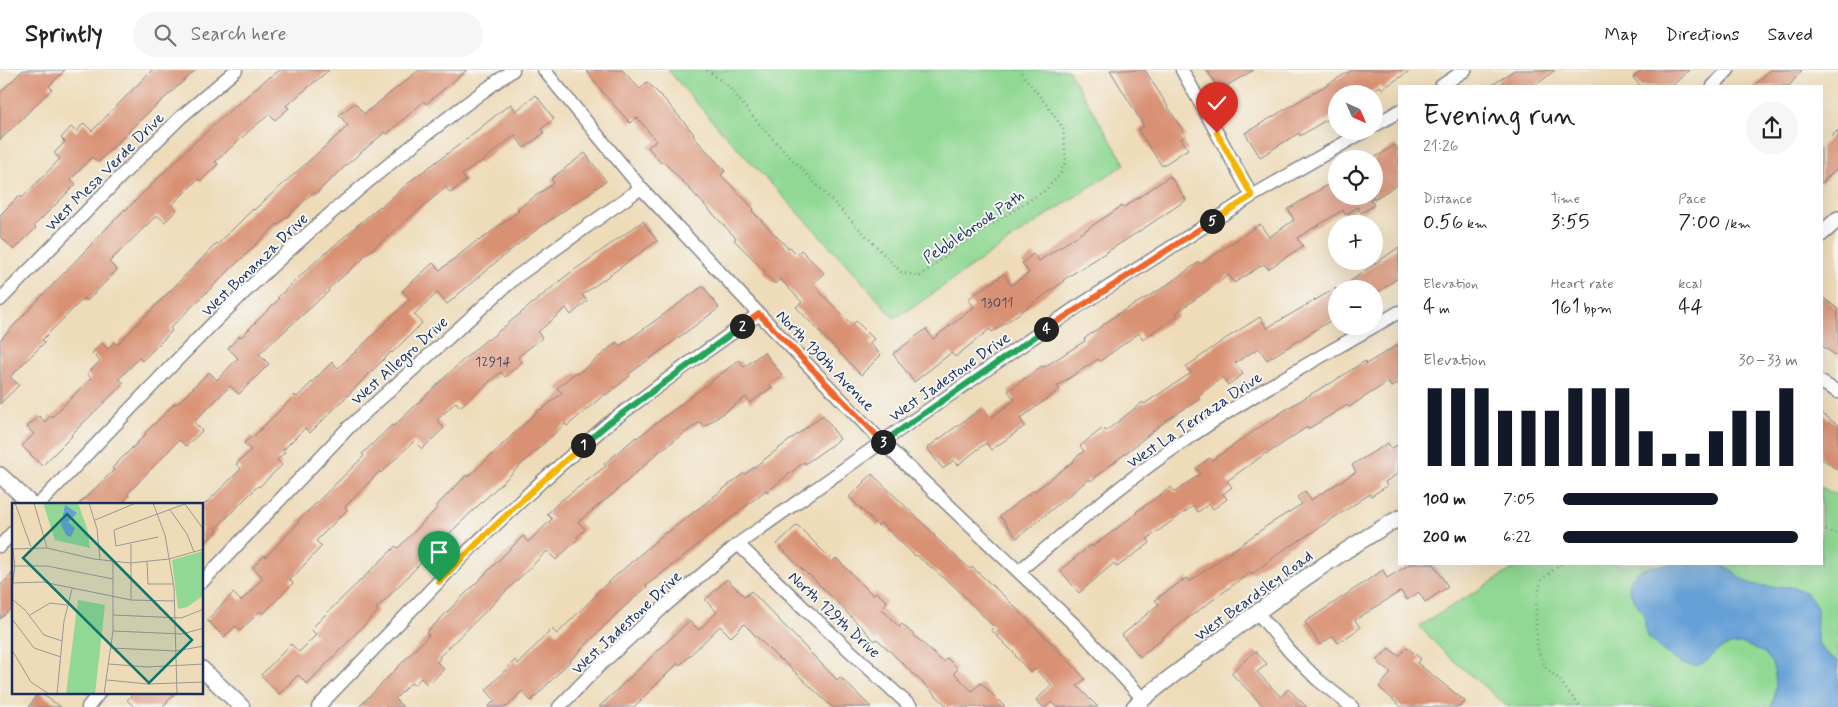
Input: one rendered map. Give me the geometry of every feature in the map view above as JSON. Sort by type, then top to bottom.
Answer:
[{"type":"street","name":"West Mesa Verde Drive","points":[[0,300],[126,171],[182,117],[236,70]]},
{"type":"street","name":"West Bonanza Drive","points":[[40,503],[271,268],[333,211],[466,103],[513,70]]},
{"type":"street","name":"North 130th Avenue","points":[[544,70],[641,188],[759,314],[882,442],[1080,630],[1139,703]]},
{"type":"street","points":[[1182,70],[1252,196]]},
{"type":"street","points":[[1442,85],[1465,70]]},
{"type":"street","points":[[1714,85],[1728,70]]},
{"type":"street","points":[[1383,121],[1398,112]]},
{"type":"street","name":"West Jadestone Drive","points":[[559,707],[599,666],[666,604],[738,544],[1074,309],[1252,196],[1349,140]]},
{"type":"street","name":"West Allegro Drive","points":[[204,580],[349,427],[509,283],[641,188]]},
{"type":"street","points":[[1823,232],[1838,219]]},
{"type":"street","name":"West La Terraza Drive","points":[[1019,571],[1081,518],[1172,450],[1259,394],[1398,313]]},
{"type":"street","points":[[318,707],[470,549],[542,481],[609,423],[759,314]]},
{"type":"street","points":[[1823,383],[1838,392]]},
{"type":"street","points":[[0,475],[30,503]]},
{"type":"street","name":"West Beardsley Road","points":[[1139,703],[1308,574],[1398,519]]},
{"type":"street","points":[[0,546],[12,533]]},
{"type":"street","name":"North 129th Drive","points":[[738,544],[910,707]]},
{"type":"street","points":[[1257,612],[1290,652],[1318,680],[1352,707]]},
{"type":"street","points":[[204,671],[242,707]]},
{"type":"street","points":[[88,707],[98,694]]},
{"type":"path","name":"Pebblebrook Path","points":[[707,70],[728,86],[764,130],[902,273],[920,276],[959,245],[1044,191],[1060,175],[1066,160],[1063,128],[1019,70]]},
{"type":"path","points":[[1823,530],[1838,534]]},
{"type":"path","points":[[1560,565],[1542,579],[1536,601],[1538,651],[1546,668],[1559,679],[1580,707]]},
{"type":"green space","points":[[668,70],[1068,70],[1125,164],[1014,237],[912,308],[894,318],[867,286],[695,102]]},
{"type":"green space","points":[[1823,488],[1838,496],[1838,707],[1508,707],[1446,654],[1419,626],[1519,565],[1823,565]]},
{"type":"water","points":[[1665,565],[1721,565],[1752,584],[1796,588],[1804,592],[1817,607],[1817,638],[1819,644],[1823,650],[1838,661],[1838,707],[1771,707],[1776,686],[1772,664],[1763,652],[1745,645],[1734,644],[1723,647],[1715,652],[1707,661],[1700,665],[1692,666],[1679,662],[1668,654],[1647,635],[1643,613],[1633,599],[1629,589],[1631,578],[1640,570]]},
{"type":"building","points":[[23,70],[65,70],[49,86],[52,89],[0,140],[0,93]]},
{"type":"building","points":[[152,70],[196,70],[138,122],[98,162],[92,157],[71,179],[76,184],[34,226],[36,228],[14,250],[0,236],[0,215],[20,195],[22,198],[60,159],[54,153],[65,142],[61,138],[71,127],[76,132],[84,123],[92,131]]},
{"type":"building","points":[[280,70],[329,70],[286,106],[289,108],[275,120],[270,114],[215,162],[218,164],[201,181],[198,179],[172,205],[177,210],[165,222],[157,215],[109,262],[117,270],[87,301],[84,298],[42,340],[45,342],[10,377],[19,385],[0,404],[0,340],[125,209],[233,108],[270,76]]},
{"type":"building","points":[[419,70],[467,70],[426,104],[424,101],[387,134],[385,132],[315,194],[314,192],[277,224],[170,328],[172,331],[142,361],[139,358],[119,379],[124,383],[42,466],[22,446],[34,434],[27,427],[39,416],[45,422],[51,415],[52,417],[91,378],[87,374],[100,361],[92,353],[102,343],[108,349],[114,342],[117,345],[217,243],[348,126],[339,115],[355,103],[364,114]]},
{"type":"building","points":[[586,70],[622,70],[640,89],[647,82],[666,101],[694,134],[693,136],[725,171],[721,175],[754,209],[752,211],[788,248],[790,247],[797,254],[801,250],[824,273],[812,284],[852,325],[856,321],[874,339],[869,343],[881,355],[861,375],[796,307],[802,302],[780,279],[775,284],[763,272],[765,271],[734,240],[736,238],[663,161],[661,163],[648,147],[656,141],[637,117],[630,123]]},
{"type":"building","points":[[1110,70],[1145,70],[1186,136],[1181,139],[1188,149],[1162,166],[1138,130],[1144,126]]},
{"type":"building","points":[[1207,70],[1254,70],[1219,90]]},
{"type":"building","points":[[1352,70],[1411,70],[1383,88],[1383,85],[1328,85],[1328,119],[1300,136],[1299,133],[1260,157],[1245,133]]},
{"type":"building","points":[[1514,70],[1555,70],[1536,85],[1492,85]]},
{"type":"building","points":[[1642,70],[1689,70],[1673,85],[1640,85],[1633,78]]},
{"type":"building","points":[[1770,70],[1802,70],[1790,85],[1755,85]]},
{"type":"building","points":[[536,95],[554,119],[541,129],[544,133],[524,148],[515,135],[462,175],[466,181],[450,193],[446,187],[362,258],[328,289],[329,291],[259,354],[269,364],[239,394],[230,386],[194,422],[202,431],[186,446],[179,440],[127,494],[129,496],[122,503],[80,503],[114,470],[112,468],[145,433],[209,372],[217,380],[238,358],[228,348],[314,263],[413,179],[500,112],[511,104],[516,111]]},
{"type":"building","points":[[1838,130],[1838,167],[1823,182],[1823,145]]},
{"type":"building","points":[[1395,145],[1398,150],[1398,185],[1383,194],[1383,152]]},
{"type":"building","points":[[585,153],[606,181],[532,233],[447,304],[437,293],[414,314],[422,323],[310,433],[305,428],[283,450],[285,452],[277,460],[282,465],[216,528],[218,530],[204,544],[204,505],[241,469],[236,464],[251,450],[244,443],[253,437],[295,395],[297,397],[332,362],[338,368],[371,337],[410,299],[402,291],[433,263],[440,270],[519,211],[517,209],[554,183],[551,179]]},
{"type":"building","points":[[1170,176],[1186,200],[1063,280],[992,332],[990,329],[955,357],[951,353],[914,382],[893,354],[926,329],[933,339],[974,307],[968,299],[1004,274],[1011,285],[1029,273],[1022,263],[1033,254],[1039,261]]},
{"type":"building","points":[[1328,185],[1328,205],[1374,205],[1361,213],[1358,207],[1345,215],[1343,210],[1335,215],[1328,215],[1328,219],[1297,238],[1303,246],[1268,269],[1264,264],[1234,283],[1229,275],[1176,313],[1178,316],[1143,339],[1139,333],[1100,361],[1098,359],[1057,386],[1060,389],[1020,419],[1025,426],[991,450],[986,443],[958,465],[954,460],[943,469],[927,448],[983,407],[990,418],[1015,400],[1008,391],[1042,366],[1044,367],[1085,341],[1084,339],[1118,314],[1161,289],[1199,262],[1201,264],[1260,224],[1269,237],[1294,220],[1288,209]]},
{"type":"building","points":[[643,221],[657,241],[582,295],[587,301],[571,315],[566,308],[538,332],[542,338],[518,357],[522,362],[505,377],[501,372],[460,407],[456,402],[437,420],[444,428],[422,449],[414,441],[381,473],[380,471],[345,507],[347,510],[316,541],[322,546],[290,580],[293,583],[263,614],[260,611],[240,631],[236,626],[224,637],[207,620],[233,593],[241,601],[263,578],[253,567],[265,555],[266,557],[298,521],[364,456],[362,454],[463,360],[566,276]]},
{"type":"building","points":[[1398,248],[1398,278],[1383,289],[1383,280],[1352,280],[1366,270],[1383,270],[1383,258]]},
{"type":"building","points":[[703,286],[719,308],[629,374],[630,376],[567,426],[565,424],[457,526],[376,609],[378,611],[307,684],[298,675],[279,694],[261,675],[291,644],[299,652],[316,635],[311,629],[396,546],[398,548],[467,475],[468,477],[540,409],[562,393],[557,388],[576,372],[578,374],[617,342],[620,346]]},
{"type":"building","points":[[1328,293],[1328,322],[1267,360],[1259,348],[1235,363],[1243,374],[1228,385],[1223,377],[1198,396],[1200,399],[1168,419],[1091,481],[1089,479],[1017,538],[1000,516],[1075,460],[1084,451],[1080,446],[1103,428],[1106,431],[1143,402],[1144,404],[1191,373],[1186,367],[1222,341],[1260,317],[1267,328]]},
{"type":"building","points":[[1823,298],[1838,309],[1838,357],[1823,346]]},
{"type":"building","points":[[1398,345],[1398,384],[1391,387],[1388,382],[1349,407],[1347,405],[1308,429],[1307,427],[1266,453],[1227,481],[1232,487],[1223,494],[1227,499],[1213,509],[1209,504],[1198,512],[1193,506],[1147,539],[1150,543],[1117,567],[1114,563],[1079,593],[1060,570],[1171,487],[1175,492],[1200,474],[1196,468],[1210,458],[1212,460],[1288,408],[1365,361],[1366,364]]},
{"type":"building","points":[[764,352],[782,375],[770,384],[772,387],[750,403],[746,397],[704,427],[700,422],[661,450],[614,493],[578,522],[585,529],[577,537],[578,539],[556,560],[547,551],[439,657],[437,662],[444,669],[428,685],[421,678],[414,685],[411,683],[395,699],[403,707],[359,707],[429,635],[426,633],[523,536],[528,542],[552,519],[547,514],[559,502],[606,466],[604,464],[636,437],[739,360],[744,367]]},
{"type":"building","points":[[1823,414],[1838,425],[1838,470],[1823,459]]},
{"type":"building","points":[[823,415],[840,439],[805,464],[804,462],[767,492],[766,490],[646,586],[531,701],[522,691],[507,707],[488,707],[495,700],[486,690],[515,660],[518,664],[552,629],[557,634],[596,593],[666,532]]},
{"type":"building","points":[[1388,443],[1391,449],[1398,445],[1398,474],[1385,482],[1387,486],[1371,496],[1370,494],[1290,545],[1252,574],[1251,572],[1169,632],[1140,657],[1122,635],[1159,604],[1155,600],[1186,578],[1189,582],[1268,525],[1302,504],[1297,497],[1305,491],[1311,500],[1356,472],[1352,465]]},
{"type":"building","points":[[872,474],[934,536],[970,569],[972,567],[1006,598],[1069,661],[1085,679],[1077,686],[1098,707],[1056,707],[1051,702],[1046,707],[1043,707],[1036,700],[1052,685],[1035,669],[1031,673],[991,630],[994,627],[954,586],[915,556],[881,523],[878,526],[849,497]]},
{"type":"building","points":[[797,525],[833,561],[836,558],[873,595],[876,592],[887,602],[881,608],[899,627],[902,624],[943,662],[947,658],[958,669],[954,673],[972,691],[981,683],[1005,707],[948,707],[877,639],[875,641],[777,544]]},
{"type":"building","points":[[1408,565],[1435,565],[1448,587],[1425,602],[1419,592],[1407,600],[1401,591],[1355,620],[1360,628],[1338,643],[1333,636],[1320,645],[1305,622],[1383,570],[1387,578]]},
{"type":"building","points":[[12,574],[12,608],[0,619],[0,586]]},
{"type":"building","points":[[727,579],[745,597],[751,591],[837,680],[840,677],[871,707],[832,707],[744,624],[731,637],[720,626],[680,665],[678,663],[634,707],[599,707],[689,621],[699,630],[717,612],[705,600]]},
{"type":"building","points":[[1407,647],[1421,659],[1417,663],[1465,701],[1460,707],[1401,707],[1379,687],[1391,673],[1377,661],[1389,648],[1399,656]]},
{"type":"building","points":[[1255,651],[1267,664],[1257,672],[1281,697],[1288,689],[1307,707],[1264,707],[1231,673]]},
{"type":"building","points":[[37,694],[42,694],[61,707],[29,707]]},
{"type":"building","points":[[133,694],[175,694],[162,707],[134,707],[127,700]]},
{"type":"route","points":[[439,582],[470,549],[542,481],[609,423],[759,314],[882,442],[1074,309],[1252,196],[1217,133]]}]
